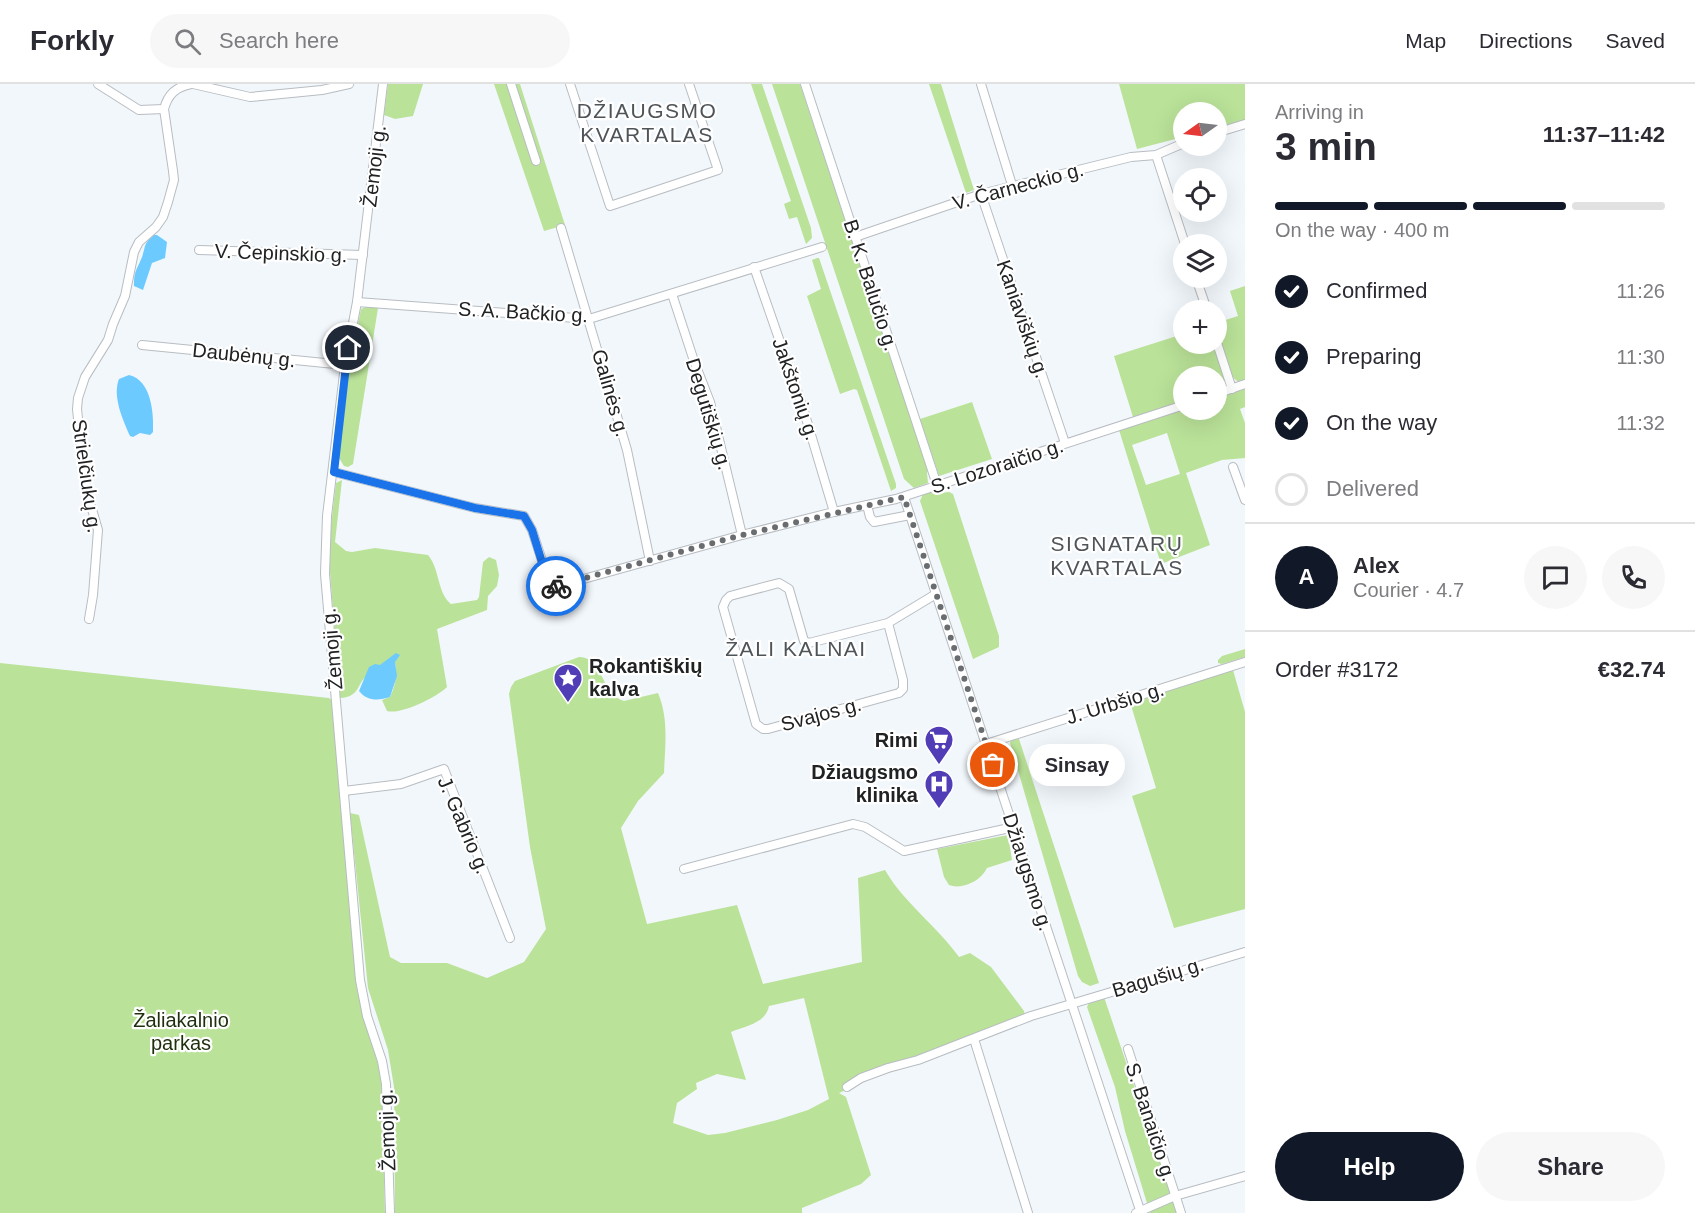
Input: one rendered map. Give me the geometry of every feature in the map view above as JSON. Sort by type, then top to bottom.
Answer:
[{"type":"street","points":[[98,84],[139,110],[164,109],[166,101],[174,90],[192,84],[250,97],[274,96],[349,84]]},
{"type":"street","name":"Žemoji g.","points":[[383,84],[357,302],[345,365],[327,516],[325,574],[360,980],[386,1084],[390,1213]]},
{"type":"street","points":[[511,84],[536,161]]},
{"type":"street","points":[[570,84],[610,206],[718,170],[688,84]]},
{"type":"street","name":"B. K. Balučio g.","points":[[805,84],[937,485]]},
{"type":"street","points":[[981,84],[1012,185]]},
{"type":"street","name":"Strielčiukų g.","points":[[89,619],[98,530],[87,492],[83,467],[78,398],[85,377],[108,340],[125,296],[134,252],[139,242],[156,227],[163,217],[168,202],[174,180],[164,109]]},
{"type":"street","points":[[1227,130],[1245,124]]},
{"type":"street","name":"V. Čarneckio g.","points":[[855,237],[1012,185],[1131,157],[1156,155],[1173,148]]},
{"type":"street","points":[[1156,155],[1182,234]]},
{"type":"street","name":"Kaniaviškių g.","points":[[981,194],[1065,443]]},
{"type":"street","name":"Galinės g.","points":[[561,228],[627,450],[650,561]]},
{"type":"street","name":"S. A. Bačkio g.","points":[[357,302],[589,319],[822,247]]},
{"type":"street","name":"V. Čepinskio g.","points":[[199,250],[363,255]]},
{"type":"street","name":"Jakštonių g.","points":[[754,267],[806,418],[834,512]]},
{"type":"street","name":"Degutiškių g.","points":[[672,294],[710,402],[742,535]]},
{"type":"street","name":"Daubėnų g.","points":[[142,345],[345,365]]},
{"type":"street","points":[[1221,354],[1232,389]]},
{"type":"street","points":[[1227,391],[1245,384]]},
{"type":"street","name":"S. Lozoraičio g.","points":[[334,472],[475,508],[524,516],[532,530],[550,588],[742,535],[904,497],[1173,409]]},
{"type":"street","points":[[1233,467],[1245,500]]},
{"type":"street","name":"Džiaugsmo g.","points":[[904,497],[1139,1212]]},
{"type":"street","points":[[867,506],[874,522],[910,515]]},
{"type":"street","name":"Svajos g.","points":[[888,622],[903,680],[903,689],[899,693],[768,729],[763,729],[756,724],[723,607],[730,596],[779,583],[783,584],[789,589],[804,641],[809,643],[888,622],[936,594]]},
{"type":"street","name":"J. Urbšio g.","points":[[986,744],[1245,662]]},
{"type":"street","name":"J. Gabrio g.","points":[[344,791],[401,784],[444,769],[510,938]]},
{"type":"street","points":[[684,868],[853,824],[865,827],[904,851],[1014,827]]},
{"type":"street","name":"Bagušių g.","points":[[847,1087],[861,1078],[918,1060],[1030,1016],[1245,952]]},
{"type":"street","points":[[974,1039],[1028,1213]]},
{"type":"street","name":"S. Banaičio g.","points":[[1128,1049],[1175,1196]]},
{"type":"street","name":"S. Banaičio g.","points":[[1139,1212],[1157,1202],[1245,1176]]},
{"type":"street","points":[[1175,1196],[1181,1213]]},
{"type":"green space","points":[[388,84],[423,84],[413,116],[395,119],[384,115]]},
{"type":"green space","points":[[494,84],[520,84],[565,225],[544,231]]},
{"type":"green space","points":[[751,84],[762,84],[811,228],[812,238],[806,244],[797,217],[789,219],[784,204],[791,201]]},
{"type":"green space","points":[[772,84],[800,84],[928,470],[928,483],[914,488],[904,479]]},
{"type":"green space","points":[[929,84],[941,84],[974,190],[966,193]]},
{"type":"green space","points":[[1119,84],[1245,84],[1245,120],[1227,125],[1227,102],[1173,102],[1173,140],[1137,149]]},
{"type":"green space","points":[[819,258],[896,484],[896,488],[891,491],[857,390],[840,394],[807,296],[821,289],[812,260]]},
{"type":"green space","points":[[1245,286],[1245,381],[1240,382],[1233,376],[1224,354],[1227,354],[1227,320],[1238,316],[1230,291]]},
{"type":"green space","points":[[378,308],[353,464],[348,467],[344,466],[339,458],[350,364],[361,309]]},
{"type":"green space","points":[[1173,337],[1173,354],[1218,354],[1222,366],[1173,366],[1173,404],[1133,417],[1114,356]]},
{"type":"green space","points":[[1245,387],[1245,407],[1240,409],[1245,423],[1245,458],[1222,460],[1186,473],[1210,545],[1161,564],[1119,430],[1173,411],[1173,420],[1227,420],[1227,393]],"holes":[[[1167,433],[1180,474],[1146,485],[1132,445]]]},
{"type":"green space","points":[[972,402],[992,459],[939,476],[920,419]]},
{"type":"green space","points":[[342,480],[335,542],[346,551],[375,548],[428,555],[435,567],[443,594],[451,604],[477,600],[483,562],[489,557],[496,560],[499,575],[497,586],[488,596],[487,610],[437,629],[447,687],[410,708],[387,711],[382,700],[390,697],[394,688],[395,662],[364,678],[352,695],[340,698],[330,572],[330,534],[336,483]]},
{"type":"green space","points":[[935,490],[939,493],[953,494],[999,636],[999,647],[973,659],[920,501],[923,494]]},
{"type":"green space","points":[[1245,649],[1245,657],[1222,664],[1218,663],[1222,656]]},
{"type":"green space","points":[[579,657],[587,658],[593,663],[611,691],[624,701],[658,693],[665,722],[664,773],[638,801],[621,828],[647,924],[737,905],[763,984],[862,962],[858,878],[885,870],[901,893],[959,957],[970,953],[991,967],[1024,1011],[1025,1015],[903,1061],[905,1068],[875,1077],[839,1093],[846,1097],[871,1175],[861,1184],[802,1208],[802,1213],[395,1213],[394,1087],[388,1050],[368,988],[350,813],[359,815],[390,957],[401,963],[447,963],[487,978],[524,962],[546,929],[530,847],[509,694],[515,681]],"holes":[[[804,998],[829,1099],[808,1110],[725,1133],[708,1135],[673,1123],[677,1103],[697,1089],[696,1083],[717,1074],[746,1080],[731,1032],[760,1020],[769,1006]]]},
{"type":"green space","name":"Žaliakalnio parkas","points":[[0,663],[329,698],[333,701],[357,990],[381,1075],[385,1213],[0,1213]]},
{"type":"green space","points":[[1233,670],[1245,712],[1245,909],[1174,928],[1132,796],[1156,788],[1130,702]]},
{"type":"green space","points":[[1011,739],[1019,739],[1099,983],[1090,986],[1082,982],[1078,976],[1010,743]]},
{"type":"green space","points":[[1008,835],[1012,860],[987,868],[971,883],[960,886],[949,885],[944,877],[937,849]]},
{"type":"green space","points":[[1104,997],[1177,1213],[1150,1213],[1125,1131],[1115,1087],[1087,1007],[1089,1003]]},
{"type":"water","points":[[154,235],[167,242],[165,258],[152,263],[143,290],[134,286],[136,270],[145,245]]},
{"type":"water","points":[[129,375],[142,383],[150,398],[153,432],[150,435],[140,433],[133,437],[130,436],[122,415],[117,386],[119,379]]},
{"type":"water","points":[[396,653],[400,655],[395,662],[397,676],[390,697],[373,699],[362,694],[359,691],[369,667],[375,664],[380,665]]},
{"type":"way so far","points":[[556,586],[742,535],[904,497],[993,765]]},
{"type":"place","name":"Rokantiškių kalva","points":[[568,704]]},
{"type":"place","name":"Sinsay","points":[[993,765]]},
{"type":"place","name":"Rimi","points":[[939,766]]},
{"type":"place","name":"Džiaugsmo klinika","points":[[939,810]]},
{"type":"district","name":"DŽIAUGSMO KVARTALAS","points":[[647,122]]},
{"type":"district","name":"SIGNATARŲ KVARTALAS","points":[[1117,555]]},
{"type":"district","name":"ŽALI KALNAI","points":[[796,648]]},
{"type":"route","points":[[348,348],[334,472],[475,508],[524,516],[532,530],[550,588],[556,586]]}]
